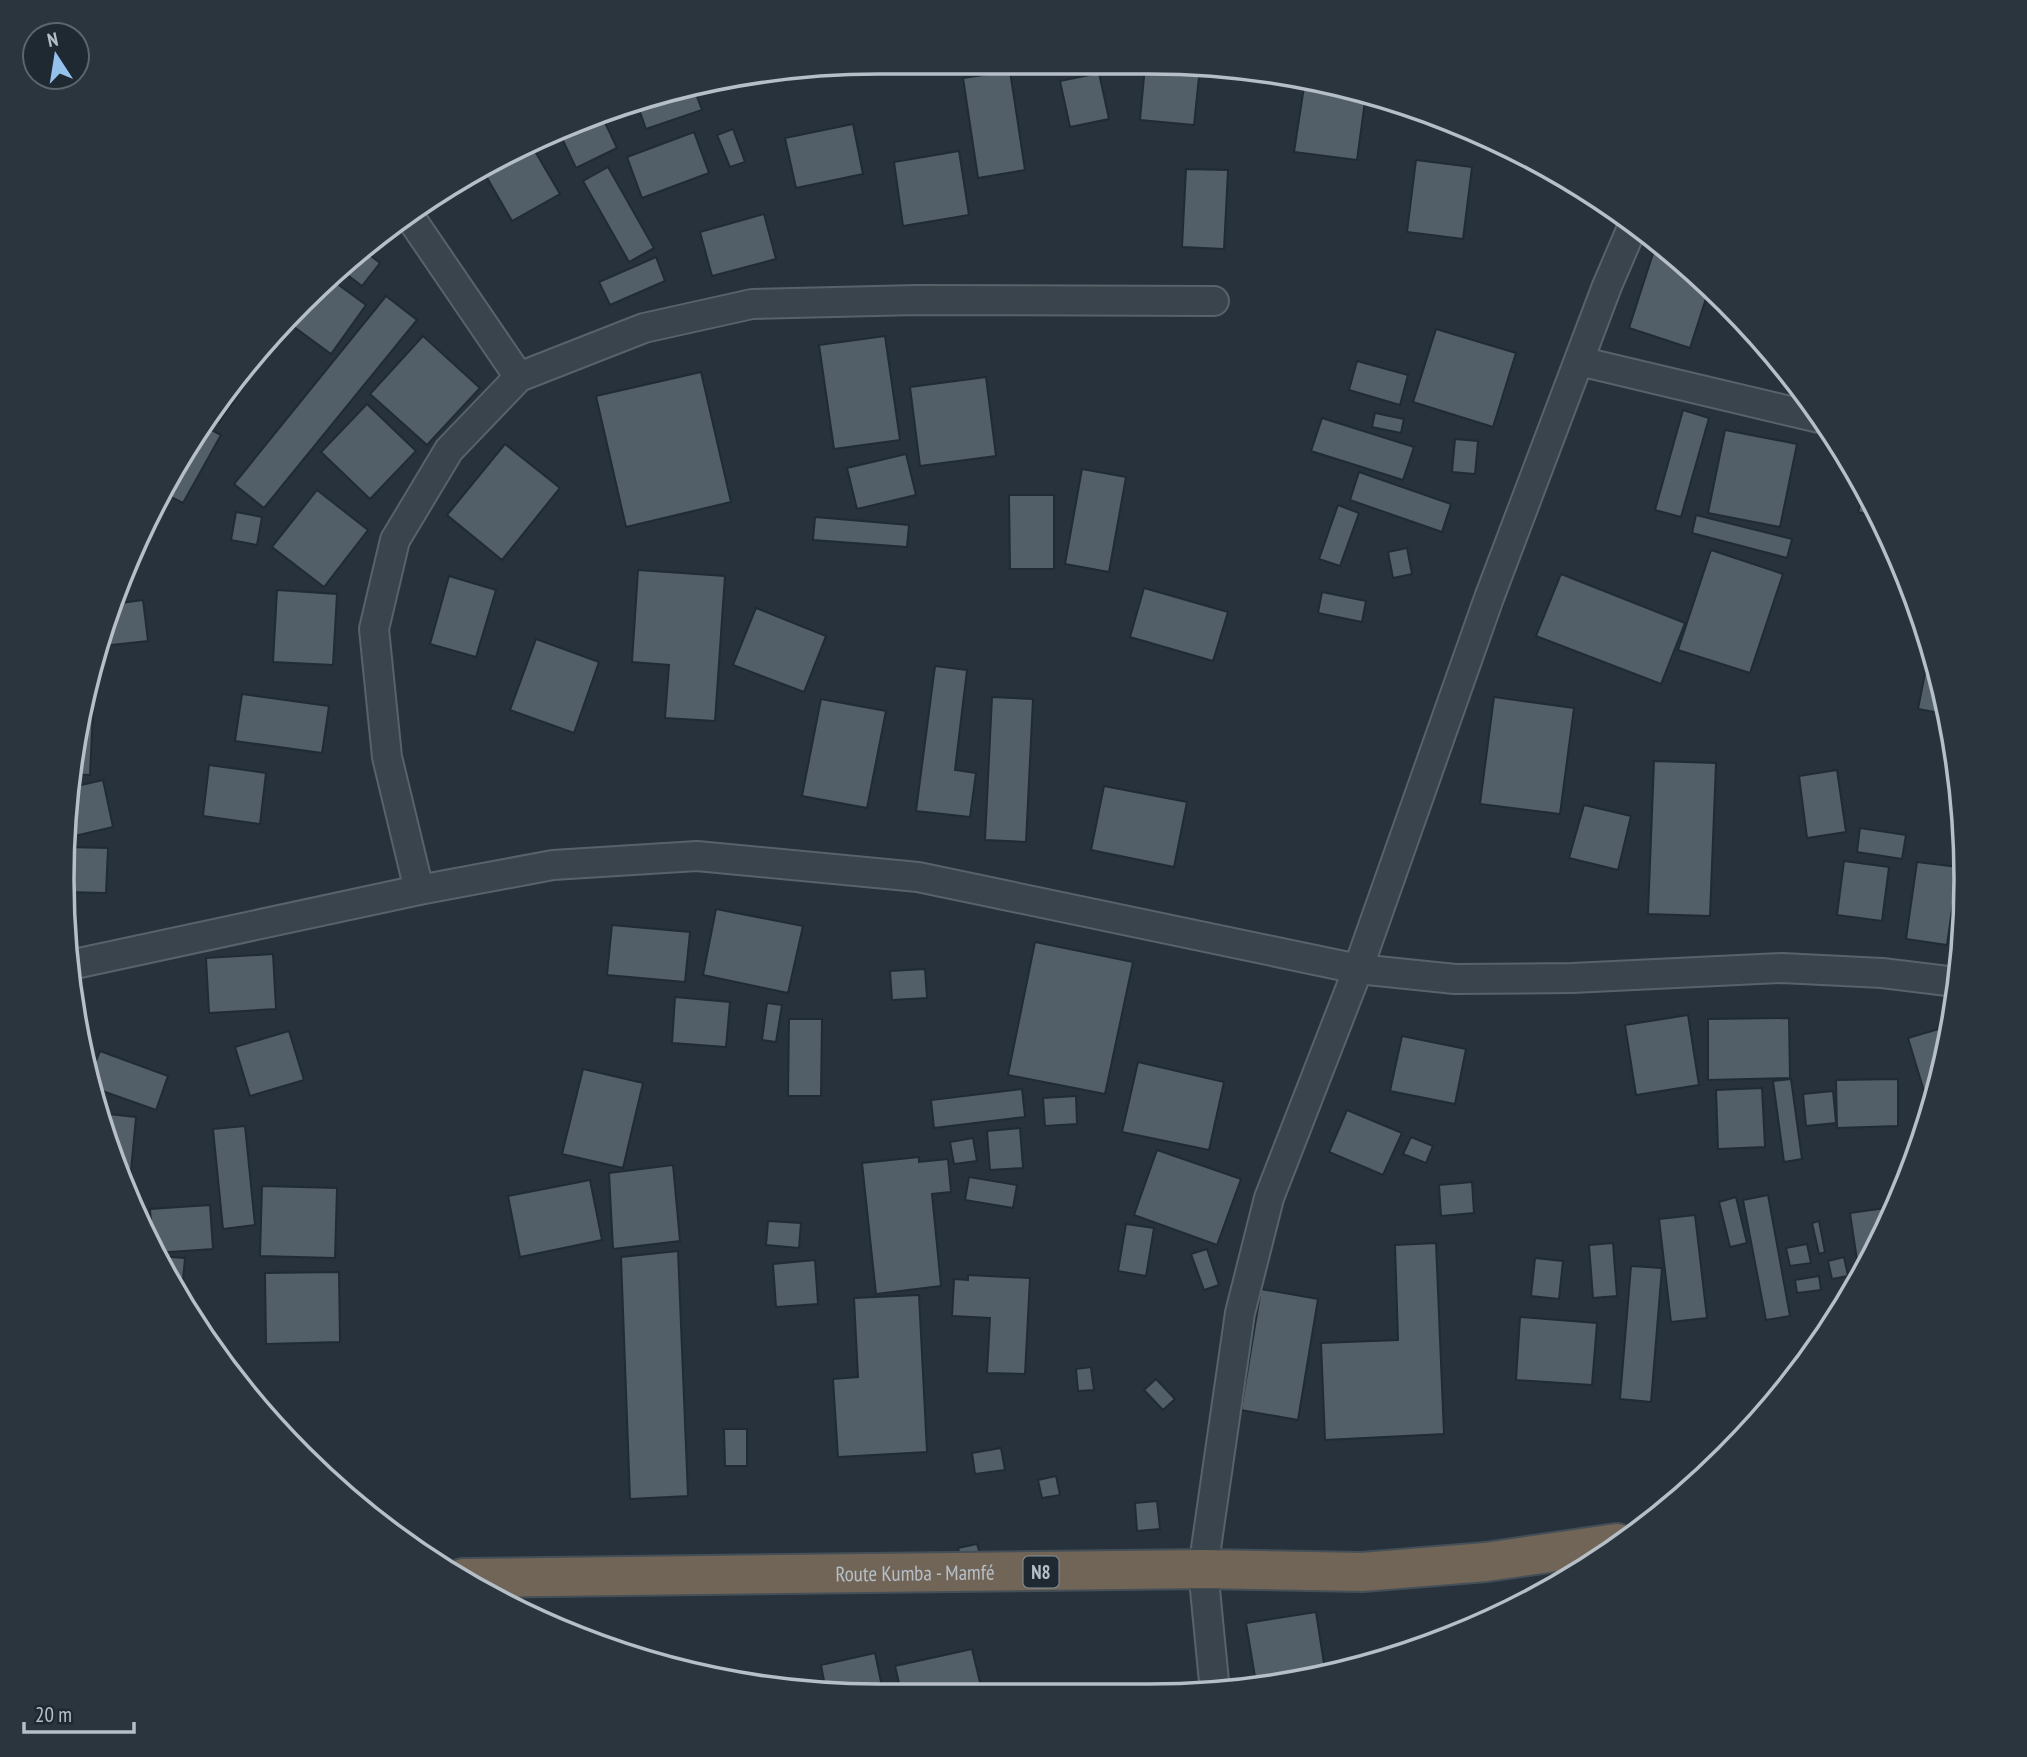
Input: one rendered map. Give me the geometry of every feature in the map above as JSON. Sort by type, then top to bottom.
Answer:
[{"type":"highway","name":"Route Kumba - Mamfé","points":[[485,1581],[1203,1569],[1362,1572],[1486,1562],[1599,1546]]},
{"type":"street","points":[[413,222],[519,377]]},
{"type":"street","points":[[1213,1681],[1203,1569],[1240,1314],[1269,1198],[1358,969],[1489,598],[1578,361],[1630,233]]},
{"type":"street","points":[[419,890],[387,758],[374,629],[395,540],[449,450],[519,377],[644,328],[752,304],[917,300],[1214,301]]},
{"type":"street","points":[[1578,361],[1806,415]]},
{"type":"street","points":[[78,963],[419,890],[552,865],[697,856],[918,877],[1358,969],[1455,979],[1573,978],[1782,968],[1882,973],[1947,981]]},
{"type":"building","points":[[1010,74],[1025,170],[978,178],[963,78]]},
{"type":"building","points":[[1099,74],[1109,119],[1070,127],[1060,81]]},
{"type":"building","points":[[1144,74],[1199,75],[1194,125],[1140,120]]},
{"type":"building","points":[[1304,89],[1365,103],[1357,160],[1294,152]]},
{"type":"building","points":[[696,95],[702,110],[646,129],[639,110]]},
{"type":"building","points":[[605,122],[617,148],[576,168],[562,139]]},
{"type":"building","points":[[853,124],[863,174],[796,188],[785,138]]},
{"type":"building","points":[[733,129],[745,162],[730,167],[717,135]]},
{"type":"building","points":[[694,132],[709,173],[642,198],[627,157]]},
{"type":"building","points":[[535,151],[560,194],[512,221],[486,176]]},
{"type":"building","points":[[959,151],[969,215],[903,226],[894,162]]},
{"type":"building","points":[[1416,160],[1472,167],[1463,239],[1407,232]]},
{"type":"building","points":[[608,167],[654,248],[629,262],[583,181]]},
{"type":"building","points":[[1186,169],[1228,170],[1224,249],[1182,247]]},
{"type":"building","points":[[764,214],[776,259],[712,276],[700,232]]},
{"type":"building","points":[[1653,252],[1706,298],[1690,348],[1629,328]]},
{"type":"building","points":[[370,255],[380,263],[362,286],[347,274]]},
{"type":"building","points":[[656,257],[665,281],[610,305],[599,282]]},
{"type":"building","points":[[337,283],[366,305],[331,354],[293,326]]},
{"type":"building","points":[[386,296],[417,320],[264,508],[234,484]]},
{"type":"building","points":[[1436,329],[1516,353],[1493,427],[1413,402]]},
{"type":"building","points":[[423,336],[480,388],[427,445],[370,394]]},
{"type":"building","points":[[885,336],[900,440],[834,449],[819,345]]},
{"type":"building","points":[[1357,361],[1408,375],[1400,405],[1349,390]]},
{"type":"building","points":[[257,367],[219,423],[216,421]]},
{"type":"building","points":[[701,372],[731,502],[626,527],[596,396]]},
{"type":"building","points":[[986,377],[996,456],[920,466],[910,387]]},
{"type":"building","points":[[367,404],[416,451],[370,499],[321,452]]},
{"type":"building","points":[[1683,410],[1709,418],[1681,517],[1655,510]]},
{"type":"building","points":[[1375,413],[1404,419],[1401,433],[1372,427]]},
{"type":"building","points":[[1322,418],[1414,447],[1403,480],[1311,451]]},
{"type":"building","points":[[210,429],[221,435],[183,503],[170,497]]},
{"type":"building","points":[[1725,430],[1797,444],[1780,527],[1708,513]]},
{"type":"building","points":[[1455,439],[1478,441],[1475,474],[1452,472]]},
{"type":"building","points":[[505,444],[560,488],[502,560],[447,515]]},
{"type":"building","points":[[906,454],[916,495],[857,509],[847,468]]},
{"type":"building","points":[[1082,469],[1126,477],[1109,572],[1065,564]]},
{"type":"building","points":[[1359,472],[1451,504],[1442,532],[1350,500]]},
{"type":"building","points":[[317,490],[368,530],[324,587],[272,547]]},
{"type":"building","points":[[1009,495],[1054,495],[1054,569],[1010,569]]},
{"type":"building","points":[[1860,504],[1866,514],[1858,512]]},
{"type":"building","points":[[1338,505],[1359,513],[1340,566],[1319,559]]},
{"type":"building","points":[[236,512],[262,517],[257,545],[231,540]]},
{"type":"building","points":[[1696,515],[1792,539],[1787,558],[1692,533]]},
{"type":"building","points":[[815,517],[909,525],[907,547],[813,540]]},
{"type":"building","points":[[1407,548],[1412,574],[1393,578],[1388,552]]},
{"type":"building","points":[[1711,550],[1783,574],[1750,673],[1678,650]]},
{"type":"building","points":[[638,570],[725,576],[715,721],[665,718],[669,665],[632,662]]},
{"type":"building","points":[[1561,574],[1685,623],[1661,684],[1536,636]]},
{"type":"building","points":[[449,576],[496,590],[476,657],[430,644]]},
{"type":"building","points":[[1144,588],[1228,612],[1213,661],[1130,637]]},
{"type":"building","points":[[277,590],[337,594],[333,665],[273,662]]},
{"type":"building","points":[[1322,592],[1366,601],[1362,622],[1318,613]]},
{"type":"building","points":[[143,600],[148,641],[108,645],[123,603]]},
{"type":"building","points":[[756,608],[826,636],[804,692],[733,665]]},
{"type":"building","points":[[536,639],[599,662],[574,733],[510,710]]},
{"type":"building","points":[[935,666],[967,670],[955,770],[976,773],[970,817],[916,811]]},
{"type":"building","points":[[1926,669],[1936,712],[1918,709]]},
{"type":"building","points":[[242,694],[329,706],[322,753],[235,741]]},
{"type":"building","points":[[992,697],[1033,699],[1026,842],[985,840]]},
{"type":"building","points":[[1494,697],[1574,708],[1560,814],[1480,804]]},
{"type":"building","points":[[821,699],[886,711],[867,808],[802,796]]},
{"type":"building","points":[[91,712],[93,712],[90,775],[80,775]]},
{"type":"building","points":[[1654,761],[1716,763],[1710,916],[1648,914]]},
{"type":"building","points":[[209,765],[266,773],[260,824],[203,816]]},
{"type":"building","points":[[1837,770],[1846,832],[1807,838],[1799,776]]},
{"type":"building","points":[[103,780],[113,827],[75,836],[79,786]]},
{"type":"building","points":[[1104,786],[1187,802],[1174,867],[1091,850]]},
{"type":"building","points":[[1584,805],[1631,816],[1618,870],[1569,858]]},
{"type":"building","points":[[1860,828],[1906,835],[1902,859],[1857,852]]},
{"type":"building","points":[[75,847],[108,848],[106,893],[74,892]]},
{"type":"building","points":[[1844,861],[1889,867],[1882,921],[1837,915]]},
{"type":"building","points":[[1917,862],[1954,866],[1953,902],[1947,945],[1906,939]]},
{"type":"building","points":[[716,909],[803,926],[788,993],[703,975]]},
{"type":"building","points":[[612,925],[690,932],[685,982],[607,975]]},
{"type":"building","points":[[1035,942],[1133,962],[1105,1094],[1008,1075]]},
{"type":"building","points":[[273,954],[276,1009],[209,1013],[206,958]]},
{"type":"building","points":[[925,969],[927,998],[892,1000],[890,971]]},
{"type":"building","points":[[675,997],[730,1002],[726,1047],[672,1043]]},
{"type":"building","points":[[767,1003],[782,1005],[776,1042],[762,1040]]},
{"type":"building","points":[[1688,1015],[1699,1085],[1636,1095],[1625,1025]]},
{"type":"building","points":[[1789,1018],[1790,1078],[1708,1080],[1708,1019]]},
{"type":"building","points":[[789,1019],[822,1019],[821,1096],[788,1096]]},
{"type":"building","points":[[1939,1029],[1924,1092],[1908,1038]]},
{"type":"building","points":[[289,1031],[304,1080],[250,1096],[235,1047]]},
{"type":"building","points":[[1402,1036],[1466,1049],[1455,1104],[1390,1091]]},
{"type":"building","points":[[100,1051],[168,1076],[156,1110],[102,1091],[95,1063]]},
{"type":"building","points":[[1138,1062],[1224,1082],[1209,1150],[1122,1132]]},
{"type":"building","points":[[583,1069],[643,1083],[623,1168],[562,1154]]},
{"type":"building","points":[[1791,1079],[1802,1159],[1784,1162],[1773,1081]]},
{"type":"building","points":[[1898,1079],[1898,1126],[1837,1128],[1836,1080]]},
{"type":"building","points":[[1762,1088],[1765,1147],[1718,1149],[1716,1090]]},
{"type":"building","points":[[1022,1089],[1025,1117],[934,1128],[931,1100]]},
{"type":"building","points":[[1833,1091],[1836,1123],[1806,1126],[1803,1094]]},
{"type":"building","points":[[1076,1096],[1077,1124],[1045,1126],[1043,1098]]},
{"type":"building","points":[[1347,1110],[1402,1133],[1383,1175],[1329,1152]]},
{"type":"building","points":[[109,1114],[136,1117],[131,1175]]},
{"type":"building","points":[[245,1126],[255,1225],[223,1229],[213,1129]]},
{"type":"building","points":[[1020,1128],[1023,1168],[990,1170],[987,1131]]},
{"type":"building","points":[[1411,1137],[1433,1146],[1426,1163],[1403,1154]]},
{"type":"building","points":[[973,1138],[977,1161],[954,1164],[950,1142]]},
{"type":"building","points":[[1157,1150],[1241,1179],[1217,1245],[1134,1215]]},
{"type":"building","points":[[919,1157],[919,1162],[948,1159],[951,1192],[932,1194],[941,1286],[876,1294],[862,1163]]},
{"type":"building","points":[[673,1165],[680,1241],[613,1249],[609,1173]]},
{"type":"building","points":[[969,1177],[1017,1185],[1013,1208],[965,1200]]},
{"type":"building","points":[[590,1180],[602,1240],[520,1257],[508,1196]]},
{"type":"building","points":[[1472,1182],[1474,1213],[1441,1216],[1439,1185]]},
{"type":"building","points":[[262,1186],[337,1188],[335,1258],[260,1256]]},
{"type":"building","points":[[1768,1195],[1790,1316],[1766,1320],[1743,1200]]},
{"type":"building","points":[[1736,1197],[1747,1243],[1730,1247],[1719,1202]]},
{"type":"building","points":[[210,1205],[213,1249],[166,1252],[151,1222],[150,1209]]},
{"type":"building","points":[[1882,1209],[1857,1260],[1850,1213]]},
{"type":"building","points":[[1695,1215],[1707,1318],[1671,1322],[1659,1219]]},
{"type":"building","points":[[768,1221],[801,1223],[799,1248],[766,1245]]},
{"type":"building","points":[[1819,1221],[1825,1252],[1819,1254],[1812,1223]]},
{"type":"building","points":[[1126,1224],[1154,1228],[1146,1276],[1118,1271]]},
{"type":"building","points":[[1436,1243],[1444,1434],[1325,1440],[1321,1343],[1398,1340],[1395,1245]]},
{"type":"building","points":[[1613,1243],[1617,1296],[1593,1298],[1589,1245]]},
{"type":"building","points":[[1807,1244],[1811,1263],[1790,1266],[1786,1248]]},
{"type":"building","points":[[1207,1249],[1219,1285],[1204,1290],[1191,1254]]},
{"type":"building","points":[[678,1251],[688,1496],[630,1499],[621,1257]]},
{"type":"building","points":[[168,1257],[185,1258],[183,1284]]},
{"type":"building","points":[[1844,1257],[1848,1276],[1832,1279],[1828,1261]]},
{"type":"building","points":[[1535,1258],[1563,1261],[1559,1299],[1531,1296]]},
{"type":"building","points":[[815,1260],[818,1304],[776,1307],[773,1264]]},
{"type":"building","points":[[1631,1266],[1662,1268],[1651,1402],[1620,1399]]},
{"type":"building","points":[[339,1272],[340,1342],[266,1344],[265,1273]]},
{"type":"building","points":[[968,1275],[1030,1278],[1025,1374],[987,1373],[990,1318],[952,1316],[954,1279],[968,1280]]},
{"type":"building","points":[[1819,1276],[1821,1290],[1797,1293],[1795,1280]]},
{"type":"building","points":[[1261,1289],[1318,1299],[1298,1420],[1241,1410]]},
{"type":"building","points":[[919,1295],[927,1452],[838,1457],[833,1379],[858,1377],[854,1298]]},
{"type":"building","points":[[1520,1317],[1597,1323],[1592,1385],[1516,1380]]},
{"type":"building","points":[[1091,1367],[1094,1390],[1078,1391],[1076,1369]]},
{"type":"building","points":[[1156,1379],[1175,1399],[1163,1410],[1144,1390]]},
{"type":"building","points":[[724,1429],[747,1429],[747,1466],[725,1466]]},
{"type":"building","points":[[1001,1448],[1005,1470],[975,1474],[972,1453]]},
{"type":"building","points":[[1056,1476],[1060,1495],[1042,1498],[1038,1480]]},
{"type":"building","points":[[1157,1501],[1160,1529],[1137,1531],[1135,1503]]},
{"type":"building","points":[[977,1544],[982,1560],[963,1565],[958,1548]]},
{"type":"building","points":[[1316,1612],[1324,1664],[1255,1677],[1246,1623]]},
{"type":"building","points":[[972,1649],[980,1684],[899,1684],[895,1666]]},
{"type":"building","points":[[875,1653],[881,1684],[824,1682],[821,1665]]}]
